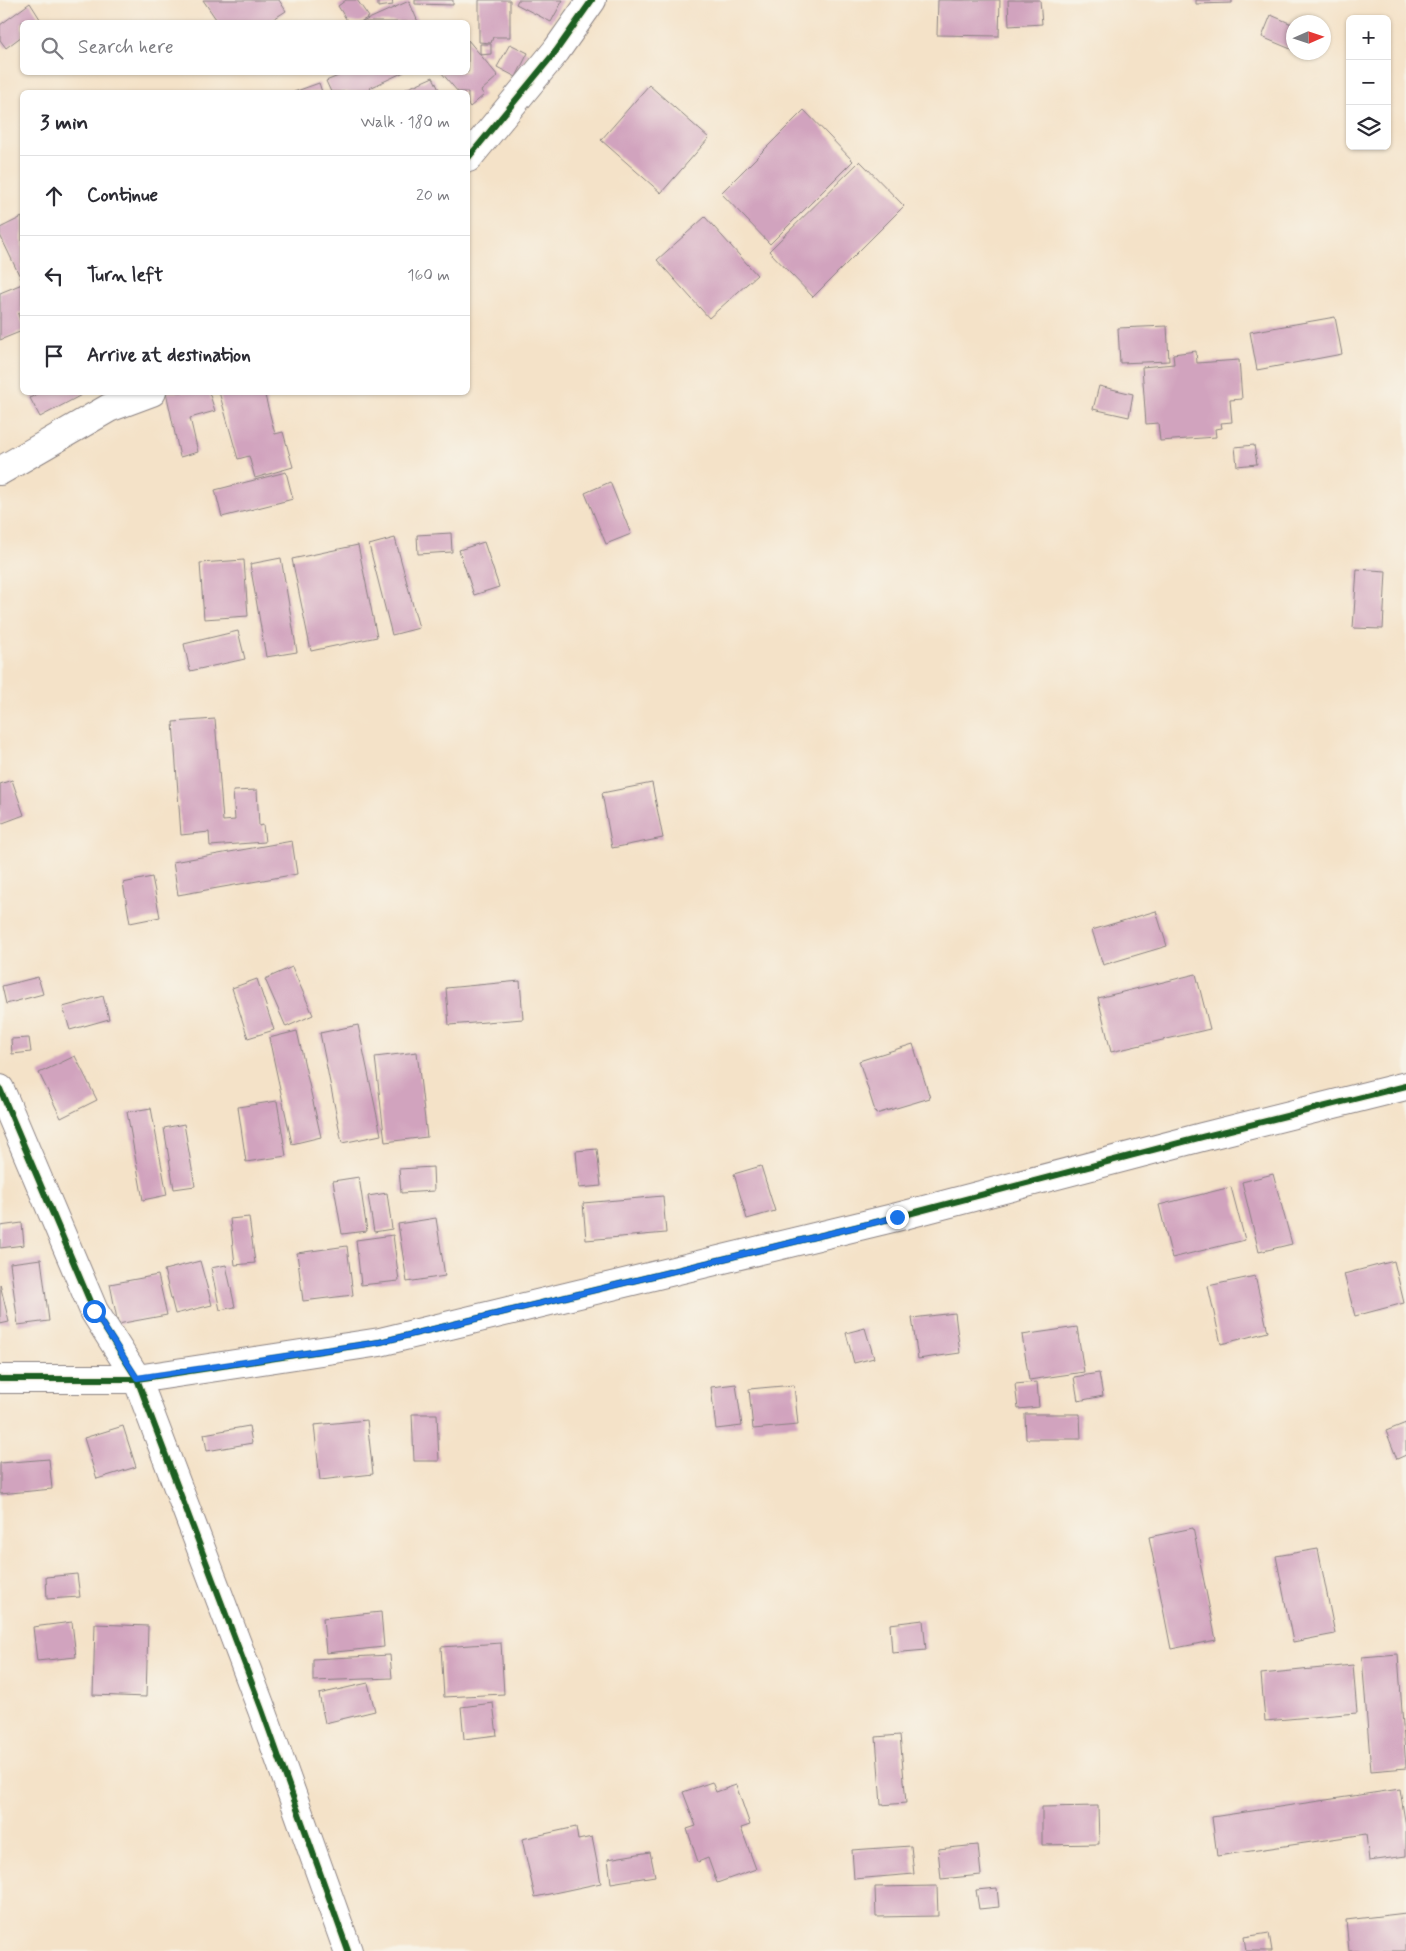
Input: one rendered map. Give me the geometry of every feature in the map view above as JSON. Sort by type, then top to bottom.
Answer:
[{"type":"street","points":[[470,156],[556,51],[592,0]]},
{"type":"street","points":[[0,471],[109,408],[144,395]]},
{"type":"street","points":[[0,1379],[137,1378],[380,1342],[897,1217],[1406,1086]]},
{"type":"street","points":[[0,1089],[94,1311],[137,1378],[262,1710],[348,1951]]},
{"type":"building","points":[[203,0],[279,0],[286,11],[272,20],[217,20]]},
{"type":"building","points":[[346,0],[357,0],[369,17],[364,20],[347,20],[338,6]]},
{"type":"building","points":[[378,0],[392,0],[393,5],[378,7]]},
{"type":"building","points":[[415,0],[453,0],[453,5],[415,4]]},
{"type":"building","points":[[479,0],[510,0],[510,37],[493,37],[491,43],[479,42]]},
{"type":"building","points":[[518,0],[563,0],[551,22],[516,4]]},
{"type":"building","points":[[938,0],[1000,0],[999,36],[937,35]]},
{"type":"building","points":[[1008,0],[1040,0],[1042,24],[1009,26]]},
{"type":"building","points":[[1196,0],[1232,0],[1232,3],[1196,4]]},
{"type":"building","points":[[409,1],[417,20],[366,20]]},
{"type":"building","points":[[30,3],[41,20],[20,20],[20,38],[6,48],[0,40],[0,25]]},
{"type":"building","points":[[1271,15],[1286,22],[1286,47],[1262,37]]},
{"type":"building","points":[[470,42],[498,76],[481,91],[484,95],[470,107],[470,90],[456,90],[444,75],[470,75]]},
{"type":"building","points":[[480,44],[491,44],[491,54],[480,55]]},
{"type":"building","points":[[510,44],[528,53],[516,77],[497,67]]},
{"type":"building","points":[[341,75],[398,75],[370,88],[371,90],[330,90],[326,81]]},
{"type":"building","points":[[433,77],[439,90],[407,90]]},
{"type":"building","points":[[319,83],[321,90],[300,90]]},
{"type":"building","points":[[649,85],[709,138],[661,193],[601,140]]},
{"type":"building","points":[[804,110],[853,161],[770,244],[721,193]]},
{"type":"building","points":[[860,161],[904,206],[813,297],[769,251]]},
{"type":"building","points":[[705,217],[757,275],[709,318],[657,260]]},
{"type":"building","points":[[20,218],[20,277],[0,235],[0,228]]},
{"type":"building","points":[[20,285],[20,313],[18,314],[20,332],[0,340],[0,293]]},
{"type":"building","points":[[1335,317],[1342,354],[1257,370],[1250,332]]},
{"type":"building","points":[[1167,326],[1169,361],[1120,363],[1118,328]]},
{"type":"building","points":[[1196,351],[1197,363],[1239,360],[1242,399],[1230,400],[1232,422],[1221,423],[1222,428],[1215,429],[1216,437],[1160,441],[1158,423],[1146,424],[1142,367],[1174,364],[1173,354]]},
{"type":"building","points":[[1099,386],[1133,394],[1129,417],[1093,409]]},
{"type":"building","points":[[35,395],[81,395],[40,417],[30,398]]},
{"type":"building","points":[[167,395],[210,395],[215,411],[190,418],[198,452],[180,457]]},
{"type":"building","points":[[220,395],[265,395],[275,434],[283,432],[293,467],[255,478],[249,456],[238,459]]},
{"type":"building","points":[[1254,445],[1257,464],[1237,466],[1235,447]]},
{"type":"building","points":[[286,472],[293,499],[222,517],[215,490]]},
{"type":"building","points":[[610,482],[631,534],[606,544],[585,493]]},
{"type":"building","points":[[451,533],[452,552],[418,554],[417,535]]},
{"type":"building","points":[[395,538],[419,628],[392,635],[369,545]]},
{"type":"building","points":[[484,542],[499,587],[474,595],[459,550]]},
{"type":"building","points":[[358,545],[377,637],[311,651],[292,559]]},
{"type":"building","points":[[281,558],[297,652],[266,657],[250,564]]},
{"type":"building","points":[[244,560],[248,616],[204,619],[200,563]]},
{"type":"building","points":[[1357,569],[1386,571],[1383,629],[1353,628]]},
{"type":"building","points":[[238,631],[245,659],[190,671],[184,644]]},
{"type":"building","points":[[215,719],[223,821],[235,820],[233,791],[257,790],[259,826],[263,825],[265,842],[210,846],[209,832],[181,835],[173,722]]},
{"type":"building","points":[[12,780],[24,815],[0,824],[0,784]]},
{"type":"building","points":[[652,783],[663,838],[612,848],[602,793]]},
{"type":"building","points":[[292,841],[297,874],[178,895],[173,862]]},
{"type":"building","points":[[152,877],[160,917],[130,923],[123,883]]},
{"type":"building","points":[[1156,911],[1167,946],[1103,965],[1092,930]]},
{"type":"building","points":[[292,967],[313,1015],[286,1027],[265,979]]},
{"type":"building","points":[[1196,974],[1210,1029],[1111,1052],[1098,998]]},
{"type":"building","points":[[38,977],[43,994],[6,1004],[2,986]]},
{"type":"building","points":[[257,979],[274,1030],[248,1038],[232,988]]},
{"type":"building","points":[[520,981],[523,1019],[449,1025],[446,988]]},
{"type":"building","points":[[103,996],[109,1019],[70,1030],[63,1007]]},
{"type":"building","points":[[358,1025],[381,1135],[342,1143],[320,1033]]},
{"type":"building","points":[[297,1031],[321,1137],[292,1144],[269,1038]]},
{"type":"building","points":[[29,1038],[31,1052],[12,1054],[11,1039]]},
{"type":"building","points":[[913,1044],[930,1098],[876,1114],[859,1061]]},
{"type":"building","points":[[417,1052],[427,1137],[385,1142],[375,1057]]},
{"type":"building","points":[[75,1056],[97,1100],[61,1118],[39,1073]]},
{"type":"building","points":[[277,1101],[286,1156],[246,1162],[238,1107]]},
{"type":"building","points":[[151,1108],[167,1195],[143,1200],[127,1112]]},
{"type":"building","points":[[184,1124],[195,1186],[174,1189],[164,1128]]},
{"type":"building","points":[[597,1149],[601,1186],[579,1188],[576,1151]]},
{"type":"building","points":[[761,1166],[775,1211],[747,1219],[734,1174]]},
{"type":"building","points":[[433,1167],[434,1191],[401,1193],[399,1169]]},
{"type":"building","points":[[1273,1174],[1292,1244],[1259,1252],[1242,1182]]},
{"type":"building","points":[[359,1177],[367,1231],[342,1234],[333,1181]]},
{"type":"building","points":[[1231,1187],[1245,1240],[1172,1258],[1159,1205]]},
{"type":"building","points":[[387,1193],[392,1229],[374,1232],[368,1196]]},
{"type":"building","points":[[663,1196],[666,1233],[586,1240],[583,1203]]},
{"type":"building","points":[[249,1217],[255,1263],[235,1265],[230,1219]]},
{"type":"building","points":[[436,1218],[445,1276],[407,1282],[398,1224]]},
{"type":"building","points":[[22,1223],[24,1245],[0,1248],[0,1226]]},
{"type":"building","points":[[393,1235],[399,1281],[361,1285],[356,1240]]},
{"type":"building","points":[[347,1246],[353,1295],[303,1301],[297,1253]]},
{"type":"building","points":[[41,1259],[49,1321],[18,1325],[10,1263]]},
{"type":"building","points":[[200,1261],[212,1305],[175,1314],[164,1270]]},
{"type":"building","points":[[1394,1261],[1404,1303],[1355,1316],[1344,1274]]},
{"type":"building","points":[[226,1265],[235,1307],[220,1310],[211,1268]]},
{"type":"building","points":[[158,1275],[167,1315],[118,1324],[110,1284]]},
{"type":"building","points":[[1255,1276],[1268,1332],[1221,1344],[1208,1286]]},
{"type":"building","points":[[0,1284],[9,1322],[0,1324]]},
{"type":"building","points":[[955,1313],[960,1353],[918,1359],[912,1318]]},
{"type":"building","points":[[1077,1327],[1084,1372],[1029,1380],[1022,1335]]},
{"type":"building","points":[[865,1328],[874,1358],[854,1363],[846,1333]]},
{"type":"building","points":[[1099,1373],[1103,1396],[1078,1401],[1074,1377]]},
{"type":"building","points":[[1037,1382],[1039,1407],[1018,1409],[1015,1384]]},
{"type":"building","points":[[736,1384],[742,1426],[716,1429],[711,1387]]},
{"type":"building","points":[[794,1385],[798,1425],[753,1429],[749,1389]]},
{"type":"building","points":[[412,1414],[437,1414],[439,1461],[414,1461]]},
{"type":"building","points":[[1025,1414],[1080,1414],[1081,1439],[1026,1439]]},
{"type":"building","points":[[367,1420],[373,1474],[320,1480],[314,1425]]},
{"type":"building","points":[[1406,1423],[1406,1455],[1397,1459],[1386,1431]]},
{"type":"building","points":[[123,1426],[136,1467],[97,1479],[84,1438]]},
{"type":"building","points":[[249,1426],[252,1443],[207,1451],[204,1434]]},
{"type":"building","points":[[49,1459],[52,1489],[0,1494],[0,1463]]},
{"type":"building","points":[[1193,1528],[1216,1640],[1171,1649],[1149,1537]]},
{"type":"building","points":[[1318,1549],[1335,1634],[1293,1642],[1276,1556]]},
{"type":"building","points":[[77,1574],[80,1597],[47,1599],[46,1577]]},
{"type":"building","points":[[381,1612],[384,1647],[326,1653],[323,1618]]},
{"type":"building","points":[[923,1620],[926,1650],[892,1653],[890,1624]]},
{"type":"building","points":[[72,1622],[76,1657],[37,1661],[33,1627]]},
{"type":"building","points":[[95,1624],[148,1626],[146,1697],[93,1695]]},
{"type":"building","points":[[501,1643],[504,1694],[444,1697],[441,1647]]},
{"type":"building","points":[[1398,1654],[1406,1768],[1371,1771],[1362,1657]]},
{"type":"building","points":[[390,1655],[392,1678],[313,1681],[313,1659]]},
{"type":"building","points":[[1353,1665],[1357,1713],[1265,1721],[1261,1674]]},
{"type":"building","points":[[368,1683],[375,1711],[325,1723],[319,1694]]},
{"type":"building","points":[[493,1703],[497,1735],[464,1739],[461,1707]]},
{"type":"building","points":[[900,1735],[906,1803],[881,1805],[876,1737]]},
{"type":"building","points":[[712,1782],[716,1792],[736,1785],[750,1825],[741,1828],[756,1869],[717,1883],[708,1858],[698,1862],[687,1829],[696,1826],[683,1792]]},
{"type":"building","points":[[1400,1789],[1406,1827],[1406,1856],[1369,1861],[1366,1834],[1217,1856],[1212,1817]]},
{"type":"building","points":[[1098,1806],[1099,1844],[1042,1845],[1042,1807]]},
{"type":"building","points":[[576,1827],[578,1840],[592,1837],[601,1883],[535,1897],[522,1839]]},
{"type":"building","points":[[978,1845],[981,1875],[941,1879],[938,1849]]},
{"type":"building","points":[[911,1846],[914,1874],[854,1879],[852,1850]]},
{"type":"building","points":[[650,1852],[655,1876],[611,1883],[608,1859]]},
{"type":"building","points":[[937,1886],[938,1916],[876,1917],[875,1887]]},
{"type":"building","points":[[997,1888],[999,1907],[979,1909],[976,1890]]},
{"type":"building","points":[[1406,1913],[1406,1951],[1349,1951],[1346,1920]]},
{"type":"building","points":[[1269,1933],[1272,1951],[1246,1951],[1244,1937]]},
{"type":"cycle path","points":[[470,156],[556,51],[592,0]]},
{"type":"cycle path","points":[[0,1379],[137,1379],[380,1342],[897,1217],[1406,1086]]},
{"type":"cycle path","points":[[0,1089],[94,1311],[137,1379],[262,1710],[348,1951]]},
{"type":"route","points":[[94,1311],[137,1378],[380,1342],[897,1217]]}]
